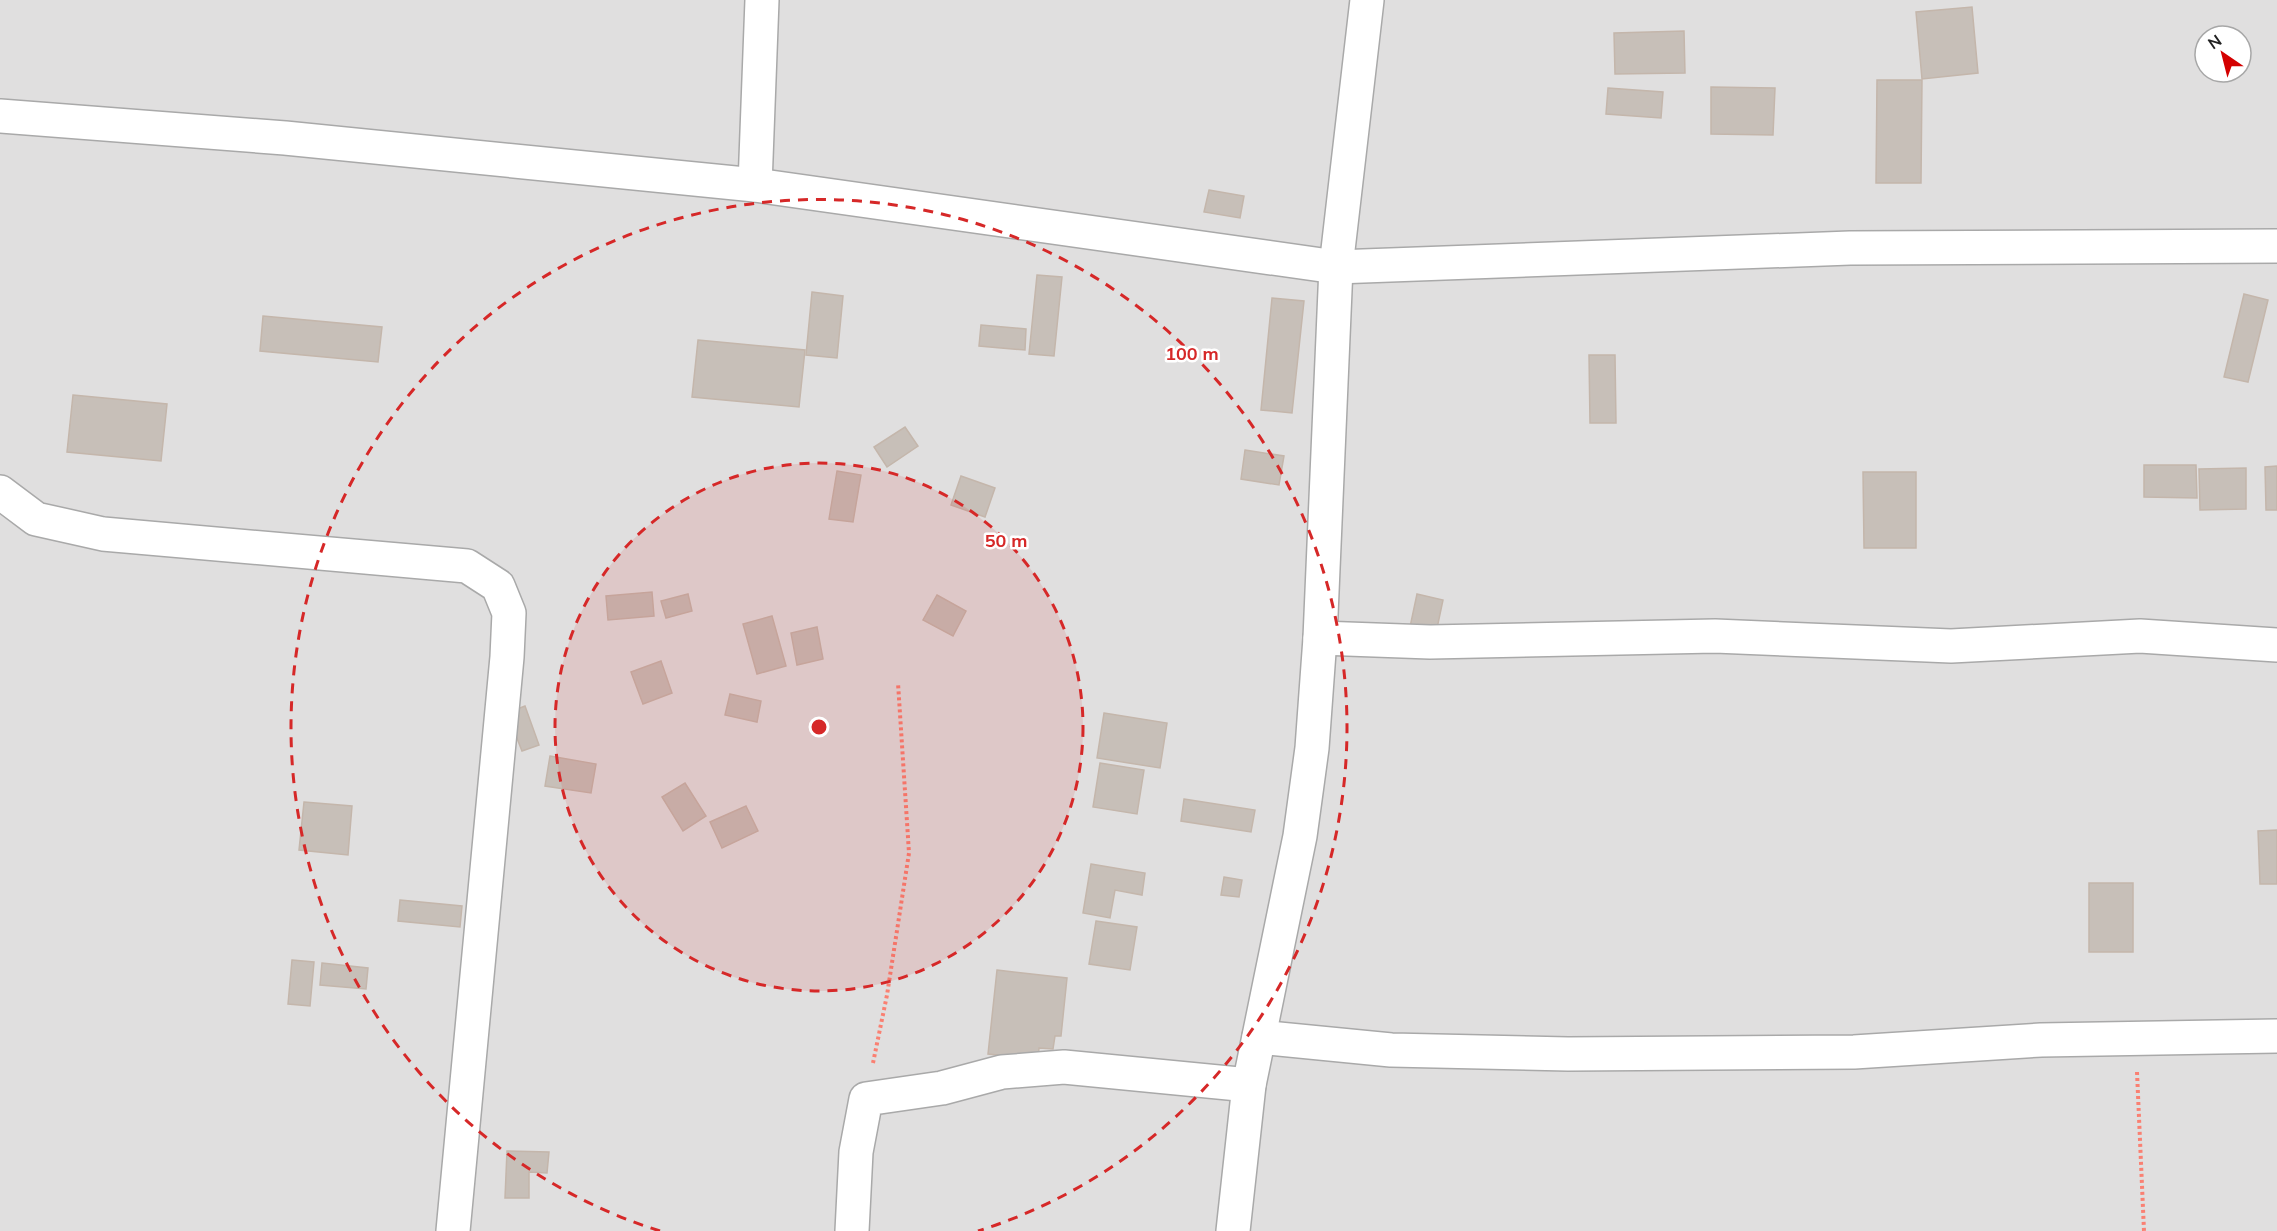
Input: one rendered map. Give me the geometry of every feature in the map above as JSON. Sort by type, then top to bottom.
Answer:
[{"type":"street","points":[[755,185],[762,0]]},
{"type":"street","points":[[1233,1231],[1249,1085],[1300,836],[1312,748],[1320,638],[1336,267],[1367,0]]},
{"type":"street","points":[[0,116],[285,138],[755,185],[1336,267],[1850,248],[2277,246]]},
{"type":"street","points":[[0,492],[36,519],[102,534],[467,566],[498,586],[509,612],[507,657],[453,1231]]},
{"type":"street","points":[[1320,638],[1430,642],[1715,636],[1951,646],[2139,636],[2277,645]]},
{"type":"street","points":[[1259,1037],[1392,1050],[1568,1053],[1854,1052],[2041,1040],[2277,1036]]},
{"type":"street","points":[[852,1231],[856,1152],[866,1099],[942,1088],[1002,1072],[1064,1067],[1249,1085]]},
{"type":"path","points":[[866,1099],[887,995],[909,853],[898,683]]},
{"type":"path","points":[[2135,1038],[2144,1231]]},
{"type":"shaded area","points":[[0,0],[2277,0],[2277,1231],[0,1231]]},
{"type":"building","points":[[1972,7],[1978,73],[1922,79],[1916,12]]},
{"type":"building","points":[[1684,31],[1685,73],[1615,74],[1614,33]]},
{"type":"building","points":[[1877,80],[1922,80],[1921,183],[1876,183]]},
{"type":"building","points":[[1711,87],[1775,88],[1773,135],[1711,134]]},
{"type":"building","points":[[1608,88],[1663,92],[1661,118],[1606,114]]},
{"type":"building","points":[[1209,190],[1244,196],[1240,218],[1204,212]]},
{"type":"building","points":[[1037,275],[1062,277],[1054,356],[1029,354]]},
{"type":"building","points":[[812,292],[843,296],[837,358],[806,355]]},
{"type":"building","points":[[2244,294],[2268,300],[2248,382],[2224,377]]},
{"type":"building","points":[[1272,298],[1304,301],[1292,413],[1261,410]]},
{"type":"building","points":[[263,316],[382,327],[378,362],[260,351]]},
{"type":"building","points":[[981,325],[1026,329],[1025,350],[979,346]]},
{"type":"building","points":[[698,340],[805,350],[799,407],[692,397]]},
{"type":"building","points":[[1589,355],[1615,355],[1616,423],[1590,423]]},
{"type":"building","points":[[73,395],[167,404],[161,461],[67,452]]},
{"type":"building","points":[[905,427],[918,446],[887,467],[874,447]]},
{"type":"building","points":[[1245,450],[1284,456],[1279,485],[1241,479]]},
{"type":"building","points":[[2144,465],[2196,465],[2197,498],[2144,497]]},
{"type":"building","points":[[2277,466],[2277,510],[2266,510],[2265,467]]},
{"type":"building","points":[[2246,468],[2246,509],[2200,510],[2199,469]]},
{"type":"building","points":[[837,471],[861,475],[853,522],[829,519]]},
{"type":"building","points":[[1863,472],[1916,472],[1916,548],[1864,548]]},
{"type":"building","points":[[961,476],[995,488],[985,517],[951,505]]},
{"type":"building","points":[[652,592],[654,616],[608,620],[606,596]]},
{"type":"building","points":[[688,594],[692,611],[666,618],[661,601]]},
{"type":"building","points":[[1417,594],[1443,600],[1436,633],[1410,627]]},
{"type":"building","points":[[937,595],[966,611],[953,636],[923,620]]},
{"type":"building","points":[[772,616],[786,666],[757,674],[743,624]]},
{"type":"building","points":[[817,627],[823,659],[797,665],[791,633]]},
{"type":"building","points":[[661,661],[672,693],[643,704],[631,672]]},
{"type":"building","points":[[730,694],[761,701],[757,722],[725,715]]},
{"type":"building","points":[[525,706],[539,745],[522,751],[507,713]]},
{"type":"building","points":[[1104,713],[1167,723],[1160,768],[1097,758]]},
{"type":"building","points":[[550,756],[596,764],[591,793],[545,786]]},
{"type":"building","points":[[1100,763],[1144,770],[1137,814],[1093,807]]},
{"type":"building","points":[[685,783],[706,816],[683,831],[662,797]]},
{"type":"building","points":[[1184,799],[1255,810],[1251,832],[1181,821]]},
{"type":"building","points":[[304,802],[352,806],[348,855],[299,850]]},
{"type":"building","points":[[746,806],[758,831],[722,848],[710,822]]},
{"type":"building","points":[[2277,830],[2277,884],[2260,884],[2258,831]]},
{"type":"building","points":[[1091,864],[1145,873],[1142,895],[1115,890],[1110,918],[1083,913]]},
{"type":"building","points":[[1224,877],[1242,880],[1239,897],[1221,895]]},
{"type":"building","points":[[2089,883],[2133,883],[2133,952],[2089,952]]},
{"type":"building","points":[[400,900],[462,906],[460,927],[398,921]]},
{"type":"building","points":[[1096,921],[1137,927],[1130,970],[1089,964]]},
{"type":"building","points":[[292,960],[314,962],[310,1006],[288,1004]]},
{"type":"building","points":[[322,963],[368,968],[366,989],[320,985]]},
{"type":"building","points":[[997,970],[1067,978],[1061,1036],[1055,1036],[1053,1049],[1039,1048],[1038,1059],[988,1054]]},
{"type":"building","points":[[507,1151],[549,1152],[547,1173],[529,1172],[529,1198],[505,1198]]}]
